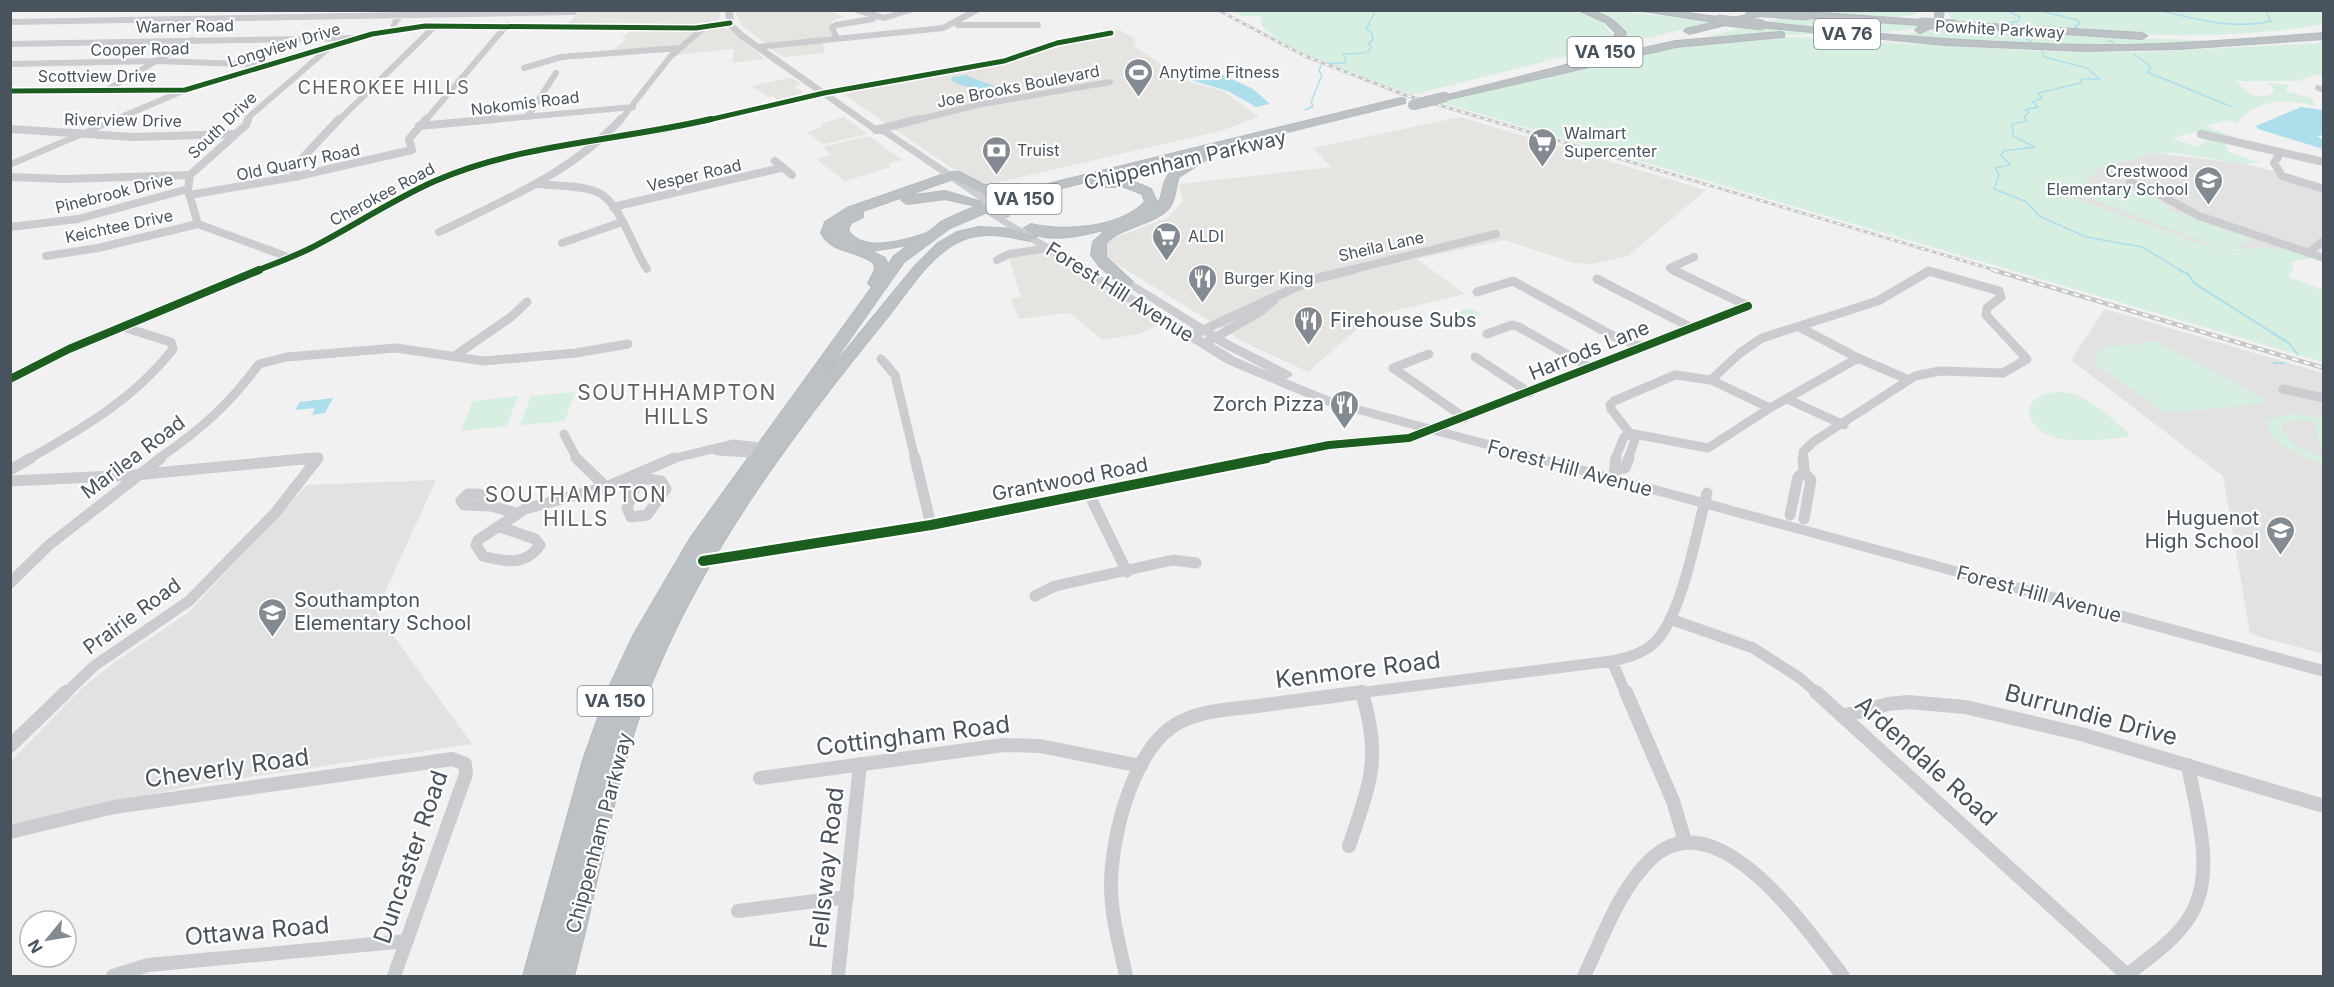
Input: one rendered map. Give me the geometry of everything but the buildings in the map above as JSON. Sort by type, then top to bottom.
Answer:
[{"type":"highway","points":[[1553,68],[1604,49],[1620,39],[1620,31],[1612,22],[1582,10]]},
{"type":"highway","name":"Powhite Parkway","points":[[1640,10],[1932,42],[2025,47],[2220,44],[2324,37]]},
{"type":"highway","points":[[1745,12],[1770,10]]},
{"type":"highway","name":"Chippenham Parkway","points":[[561,976],[607,793],[634,701],[663,634],[768,451],[805,411],[899,274],[925,248],[953,229],[984,214],[1022,200],[1445,97],[1745,12],[1777,10]]},
{"type":"highway","points":[[1764,24],[1863,34],[1900,33],[1934,25],[1941,18],[1940,10]]},
{"type":"highway","name":"Powhite Parkway","points":[[1745,12],[1805,13],[1995,28],[2196,38],[2324,37]]},
{"type":"highway","points":[[1824,16],[1901,18],[1920,16],[1926,12]]},
{"type":"highway","name":"Chippenham Parkway","points":[[536,976],[594,760],[623,680],[674,580],[768,451],[855,319],[894,265],[930,234],[969,213],[1014,196],[1401,101],[1805,13]]},
{"type":"highway","points":[[2196,38],[2269,34],[2324,26]]},
{"type":"highway","points":[[1553,68],[1668,45],[1725,38],[1799,35],[1932,42]]},
{"type":"highway","points":[[1126,282],[1123,276],[1101,261],[1097,250],[1104,237],[1162,208],[1168,200],[1170,183],[1177,173],[1213,153]]},
{"type":"highway","points":[[855,319],[881,273],[882,264],[870,254],[834,242],[828,233],[830,225],[848,212],[948,176],[979,188],[1009,189],[1120,164],[1182,154]]},
{"type":"highway","points":[[805,411],[878,317],[942,247],[961,236],[983,231],[1082,232],[1145,210],[1152,202],[1147,192],[1134,185],[1115,182],[1082,184]]},
{"type":"highway","points":[[930,234],[899,244],[874,246],[849,240],[841,230],[846,221],[858,214],[916,198],[945,195],[980,201]]},
{"type":"highway","points":[[1054,247],[1131,223]]},
{"type":"main road","points":[[729,10],[729,23]]},
{"type":"main road","name":"Longview Drive","points":[[10,165],[184,90],[393,29],[507,25],[679,27],[729,23]]},
{"type":"main road","name":"Forest Hill Avenue","points":[[729,23],[827,96],[948,176]]},
{"type":"main road","name":"Cherokee Road","points":[[10,379],[69,349],[333,238],[421,187],[449,175],[521,153],[665,130],[805,98],[827,96]]},
{"type":"main road","name":"Forest Hill Avenue","points":[[879,132],[933,164],[980,201],[1191,336],[1210,341],[1315,387],[1614,474],[2324,671]]},
{"type":"main road","name":"Forest Hill Avenue","points":[[1054,247],[1126,282],[1204,330],[1210,341],[1252,371],[1313,396],[1427,430],[1614,474]]},
{"type":"main road","name":"Forest Hill Avenue","points":[[1705,498],[1797,517],[2324,660]]},
{"type":"street","points":[[857,10],[875,19]]},
{"type":"street","points":[[837,38],[832,28],[836,25],[894,18],[910,10]]},
{"type":"street","points":[[949,26],[977,10]]},
{"type":"street","points":[[393,29],[404,12]]},
{"type":"street","points":[[10,22],[404,12],[574,12],[560,25]]},
{"type":"street","points":[[758,46],[982,23],[1038,25]]},
{"type":"street","points":[[419,126],[507,25]]},
{"type":"street","points":[[294,177],[292,170],[296,165],[350,108],[435,26]]},
{"type":"street","points":[[439,232],[537,184],[602,140],[633,107],[680,48],[706,26]]},
{"type":"street","points":[[827,96],[887,78],[929,76],[1011,60],[1057,43],[1111,33]]},
{"type":"street","name":"Warner Road","points":[[10,44],[361,38]]},
{"type":"street","points":[[104,91],[192,40]]},
{"type":"street","name":"South Drive","points":[[198,224],[189,192],[190,174],[236,134],[250,116],[330,47]]},
{"type":"street","points":[[654,59],[664,48]]},
{"type":"street","points":[[524,68],[561,57],[680,48]]},
{"type":"street","points":[[602,63],[605,53]]},
{"type":"street","name":"Cooper Road","points":[[10,64],[157,61],[252,62],[271,65]]},
{"type":"street","points":[[528,116],[556,73]]},
{"type":"street","name":"Joe Brooks Boulevard","points":[[1110,81],[980,108],[879,132],[977,105],[1110,81]]},
{"type":"street","name":"Scottview Drive","points":[[10,91],[184,90]]},
{"type":"street","name":"Nokomis Road","points":[[419,126],[475,123],[573,110],[633,107]]},
{"type":"street","name":"Old Quarry Road","points":[[189,192],[294,177],[412,150],[409,140],[419,126]]},
{"type":"street","name":"Riverview Drive","points":[[10,129],[134,137],[236,134]]},
{"type":"street","points":[[2201,134],[2324,162]]},
{"type":"street","points":[[2281,152],[2274,163],[2282,176],[2324,189]]},
{"type":"street","points":[[775,161],[792,175]]},
{"type":"street","name":"Vesper Road","points":[[613,207],[781,168]]},
{"type":"street","points":[[10,177],[64,179],[190,174]]},
{"type":"street","points":[[2130,182],[2151,190],[2199,216],[2324,258]]},
{"type":"street","points":[[537,184],[597,192],[613,207],[647,269]]},
{"type":"street","name":"Pinebrook Drive","points":[[10,227],[78,219],[189,192]]},
{"type":"street","points":[[562,243],[622,222]]},
{"type":"street","points":[[198,224],[288,257]]},
{"type":"street","name":"Keichtee Drive","points":[[46,256],[98,248],[198,224]]},
{"type":"street","name":"Sheila Lane","points":[[1191,336],[1259,303],[1337,272],[1496,234]]},
{"type":"street","points":[[2308,253],[2324,240]]},
{"type":"street","points":[[997,260],[1009,254],[1054,247]]},
{"type":"street","name":"Harrods Lane","points":[[1442,425],[1530,393],[1748,306],[1670,268],[1694,257]]},
{"type":"street","points":[[1711,380],[1729,360],[1772,333],[1786,328],[1799,327],[1878,301],[1924,272],[1935,271],[1999,291],[2001,297],[1987,308],[1986,315],[2026,359],[2016,369],[1996,375],[1926,373],[1909,380],[1844,424],[1814,440],[1803,452],[1804,472],[1811,480],[1797,517]]},
{"type":"street","points":[[1597,279],[1692,328]]},
{"type":"street","points":[[1477,292],[1514,281],[1615,337],[1644,347]]},
{"type":"street","name":"Sheila Lane","points":[[1210,341],[1269,306],[1276,297]]},
{"type":"street","points":[[456,355],[511,317],[527,302]]},
{"type":"street","points":[[1487,334],[1512,325],[1520,327],[1591,368]]},
{"type":"street","points":[[10,470],[91,422],[125,397],[173,349],[171,342],[130,327],[123,327]]},
{"type":"street","points":[[1799,327],[1858,358],[1909,380]]},
{"type":"street","points":[[456,355],[484,361],[576,354],[628,344]]},
{"type":"street","name":"Marilea Road","points":[[10,583],[49,544],[135,475],[192,436],[237,396],[259,364],[273,359],[396,348],[456,355]]},
{"type":"street","points":[[1429,354],[1393,368],[1465,418]]},
{"type":"street","points":[[1475,357],[1530,393]]},
{"type":"street","points":[[881,358],[895,375],[932,525]]},
{"type":"street","points":[[1629,433],[1708,448],[1770,408],[1858,358]]},
{"type":"street","points":[[1614,474],[1625,468],[1635,440],[1610,405],[1614,401],[1675,375],[1711,380],[1770,408]]},
{"type":"street","points":[[2283,389],[2324,398]]},
{"type":"street","points":[[1787,399],[1844,424]]},
{"type":"street","name":"Grantwood Road","points":[[703,561],[932,525],[1329,445],[1405,439],[1442,425]]},
{"type":"street","points":[[564,434],[577,459],[606,487]]},
{"type":"street","points":[[500,527],[535,539],[540,545],[536,553],[528,559],[516,561],[483,556],[478,550],[478,540],[525,508],[638,477],[680,455],[705,449],[768,451]]},
{"type":"street","name":"Prairie Road","points":[[10,746],[94,666],[189,601],[276,512],[318,458],[135,475]]},
{"type":"street","points":[[10,481],[135,475]]},
{"type":"street","points":[[1089,494],[1127,572]]},
{"type":"street","name":"Kenmore Road","points":[[1126,976],[1112,901],[1112,861],[1122,819],[1141,766],[1165,732],[1189,718],[1231,709],[1612,662],[1630,656],[1652,645],[1670,618],[1705,498]]},
{"type":"street","points":[[491,506],[516,513]]},
{"type":"street","points":[[1035,596],[1055,586],[1127,572],[1173,560],[1196,563]]},
{"type":"street","name":"Ardendale Road","points":[[1670,618],[1738,642],[1770,657],[1800,678],[2126,976]]},
{"type":"street","points":[[1612,662],[1673,801],[1685,841]]},
{"type":"street","points":[[1349,846],[1369,786],[1374,760],[1374,741],[1362,693]]},
{"type":"street","name":"Burrundie Drive","points":[[1843,716],[1898,703],[1935,703],[1965,707],[2081,734],[2324,806]]},
{"type":"street","name":"Cottingham Road","points":[[760,778],[981,747],[1023,745],[1141,766]]},
{"type":"street","name":"Cheverly Road","points":[[10,832],[114,807],[452,759]]},
{"type":"street","name":"Duncaster Road","points":[[394,976],[466,774],[465,764],[452,759]]},
{"type":"street","name":"Fellsway Road","points":[[838,976],[860,764]]},
{"type":"street","points":[[2126,976],[2170,939],[2196,906],[2201,891],[2202,862],[2188,765]]},
{"type":"street","points":[[1584,976],[1623,895],[1661,850],[1685,841],[1705,844],[1732,855],[1759,876],[1788,905],[1843,976]]},
{"type":"street","points":[[738,911],[847,897]]},
{"type":"street","name":"Ottawa Road","points":[[113,976],[148,964],[407,941]]},
{"type":"shaded area","points":[[581,11],[721,11],[718,22],[695,26],[566,25]]},
{"type":"shaded area","points":[[735,11],[831,11],[844,17],[832,21],[833,37],[771,44],[764,42],[742,26]]},
{"type":"shaded area","points":[[726,27],[765,59],[732,63],[734,49],[676,55],[678,46],[613,50],[627,39],[621,38],[634,29]]},
{"type":"shaded area","points":[[1120,30],[1135,39],[1134,45],[1164,67],[1190,82],[1223,91],[1259,117],[1220,131],[987,185],[975,184],[833,87],[1003,59],[1052,42]]},
{"type":"shaded area","points":[[823,41],[824,53],[783,57],[768,47]]},
{"type":"shaded area","points":[[788,78],[801,84],[795,86],[803,92],[802,95],[779,101],[773,96],[768,97],[752,86]]},
{"type":"shaded area","points":[[844,117],[868,134],[823,144],[806,132],[823,127],[820,124]]},
{"type":"shaded area","points":[[1460,117],[1706,190],[1628,256],[1592,264],[1574,263],[1504,240],[1417,259],[1465,294],[1372,316],[1308,372],[1244,342],[1105,257],[1103,246],[1112,239],[1169,217],[1183,201],[1179,184],[1331,167],[1313,148]]},
{"type":"shaded area","points":[[869,136],[902,160],[888,164],[891,167],[845,181],[816,159],[831,155],[823,147]]},
{"type":"shaded area","name":"Crestwood Elementary School","points":[[2156,153],[2246,164],[2323,184],[2323,249],[2310,256],[2263,247],[2226,250],[2197,243],[2071,197],[2088,187],[2088,177],[2101,168]]},
{"type":"shaded area","points":[[1044,251],[1068,262],[1166,322],[1139,334],[1103,340],[1069,313],[1019,319],[1011,298],[1021,297],[1008,255]]},
{"type":"shaded area","name":"Huguenot High School","points":[[2105,309],[2323,373],[2323,654],[2250,634],[2223,476],[2071,360]]},
{"type":"shaded area","name":"Southampton Elementary School","points":[[436,480],[376,612],[472,744],[195,785],[11,825],[10,764],[16,756],[79,691],[112,664],[189,612],[307,485]]},
{"type":"green space","points":[[1818,10],[1916,10],[1917,14],[1891,18],[1810,12]]},
{"type":"green space","points":[[2323,10],[2324,24],[2232,34],[2186,35],[1955,23],[1946,11]]},
{"type":"green space","points":[[1230,11],[1573,11],[1599,19],[1612,34],[1604,46],[1598,48],[1412,95],[1305,54],[1279,40],[1262,26],[1261,16],[1243,16]]},
{"type":"green space","points":[[1587,11],[1614,11],[1714,21],[1625,44],[1621,42],[1627,35],[1621,26],[1612,20]]},
{"type":"green space","points":[[1794,16],[1926,26],[1887,31],[1846,32],[1767,22]]},
{"type":"green space","points":[[1753,26],[1830,34],[1708,36]]},
{"type":"green space","points":[[1943,27],[2085,37],[2227,41],[2144,45],[2062,45],[1897,36]]},
{"type":"green space","points":[[1784,37],[2064,52],[2146,52],[2323,43],[2323,75],[2313,75],[2299,81],[2235,81],[2255,96],[2272,94],[2274,89],[2268,83],[2288,85],[2290,86],[2285,91],[2313,99],[2314,107],[2284,101],[2262,105],[2237,123],[2226,120],[2205,126],[2242,140],[2199,131],[2172,138],[2197,147],[2209,139],[2225,142],[2228,152],[2259,162],[2242,164],[2177,153],[2156,153],[2101,168],[2089,177],[2088,187],[2072,197],[2197,243],[2226,250],[2079,194],[2111,181],[2152,196],[2170,207],[2166,209],[2254,240],[2231,250],[2263,247],[2293,251],[2312,258],[2290,262],[2294,268],[2288,277],[2323,290],[2323,362],[1446,104],[1446,101],[1659,50],[1707,42]]},
{"type":"green space","points":[[1466,309],[1472,309],[1481,314],[1460,324],[1445,318]]},
{"type":"green space","points":[[2155,341],[2264,398],[2265,402],[2227,408],[2163,412],[2092,361],[2103,348]]},
{"type":"green space","points":[[575,392],[565,421],[520,425],[531,396]]},
{"type":"green space","points":[[2057,392],[2068,393],[2087,400],[2129,433],[2128,437],[2070,440],[2055,438],[2042,432],[2033,423],[2029,410],[2039,396]]},
{"type":"green space","points":[[518,396],[507,426],[461,431],[473,401]]},
{"type":"green space","points":[[2287,414],[2323,418],[2323,454],[2314,421],[2298,420],[2283,424],[2281,429],[2293,444],[2323,458],[2323,464],[2288,448],[2272,436],[2268,429],[2268,421]]},
{"type":"water","points":[[1208,68],[1253,89],[1270,104],[1256,107],[1228,91],[1181,75]]},
{"type":"water","points":[[966,75],[998,87],[1007,93],[998,98],[985,98],[979,91],[951,80],[952,77]]},
{"type":"water","points":[[2301,107],[2323,110],[2323,135],[2317,136],[2323,140],[2323,149],[2258,129],[2256,126]]},
{"type":"water","points":[[333,398],[325,413],[312,415],[315,408],[295,410],[300,402]]},
{"type":"waterway","points":[[1325,64],[1344,63],[1346,61],[1343,54],[1366,53],[1372,47],[1368,43],[1373,40],[1372,33],[1366,29],[1376,10]]},
{"type":"waterway","points":[[2005,10],[2020,17],[2018,21],[2008,23],[2009,27]]},
{"type":"waterway","points":[[2017,10],[2031,10]]},
{"type":"waterway","points":[[2037,10],[2077,20],[2080,23],[2075,27],[2080,30]]},
{"type":"waterway","points":[[2158,10],[2228,24],[2271,21],[2265,10]]},
{"type":"waterway","points":[[2315,10],[2324,11]]},
{"type":"waterway","points":[[2013,30],[2036,45]]},
{"type":"waterway","points":[[2108,40],[2114,43]]},
{"type":"waterway","points":[[2041,48],[2044,57],[2087,68],[2100,79],[2082,79],[2081,83],[2038,93],[2042,98],[2033,102],[2038,107],[2025,110],[2029,113],[2024,117],[2027,121],[2012,124],[2013,136],[2035,147],[2004,151],[2001,155],[2010,165],[1995,168],[1999,175],[1994,189],[2027,202],[2039,216],[2086,237],[2142,247],[2182,271]]},
{"type":"waterway","points":[[2134,54],[2151,67],[2147,72],[2232,107]]},
{"type":"waterway","points":[[1305,110],[1313,106],[1311,102],[1322,75],[1319,71],[1321,65]]},
{"type":"waterway","points":[[2179,270],[2188,274],[2194,283],[2290,344],[2298,355]]},
{"type":"waterway","points":[[2274,363],[2284,363]]},
{"type":"railway","points":[[1218,10],[1305,56],[1405,95],[1998,271]]},
{"type":"railway","points":[[1993,270],[2324,368]]},
{"type":"cycle path","points":[[10,91],[185,90],[372,34],[425,26],[696,28],[730,23]]},
{"type":"cycle path","points":[[10,379],[69,349],[309,249],[435,181],[507,157],[556,146],[665,130],[824,93],[1004,61],[1057,43],[1111,33]]},
{"type":"cycle path","points":[[703,561],[931,525],[1329,445],[1409,438],[1748,306]]},
{"type":"place","name":"Anytime Fitness","points":[[1138,98]]},
{"type":"place","name":"Walmart Supercenter","points":[[1543,168]]},
{"type":"place","name":"Truist","points":[[996,176]]},
{"type":"place","name":"Crestwood Elementary School","points":[[2209,206]]},
{"type":"place","name":"ALDI","points":[[1167,262]]},
{"type":"place","name":"Burger King","points":[[1203,304]]},
{"type":"place","name":"Firehouse Subs","points":[[1309,346]]},
{"type":"place","name":"Zorch Pizza","points":[[1345,430]]},
{"type":"place","name":"Huguenot High School","points":[[2280,556]]},
{"type":"place","name":"Southampton Elementary School","points":[[273,638]]},
{"type":"district","name":"CHEROKEE HILLS","points":[[384,88]]},
{"type":"district","name":"SOUTHHAMPTON HILLS","points":[[677,405]]},
{"type":"district","name":"SOUTHAMPTON HILLS","points":[[576,507]]}]
